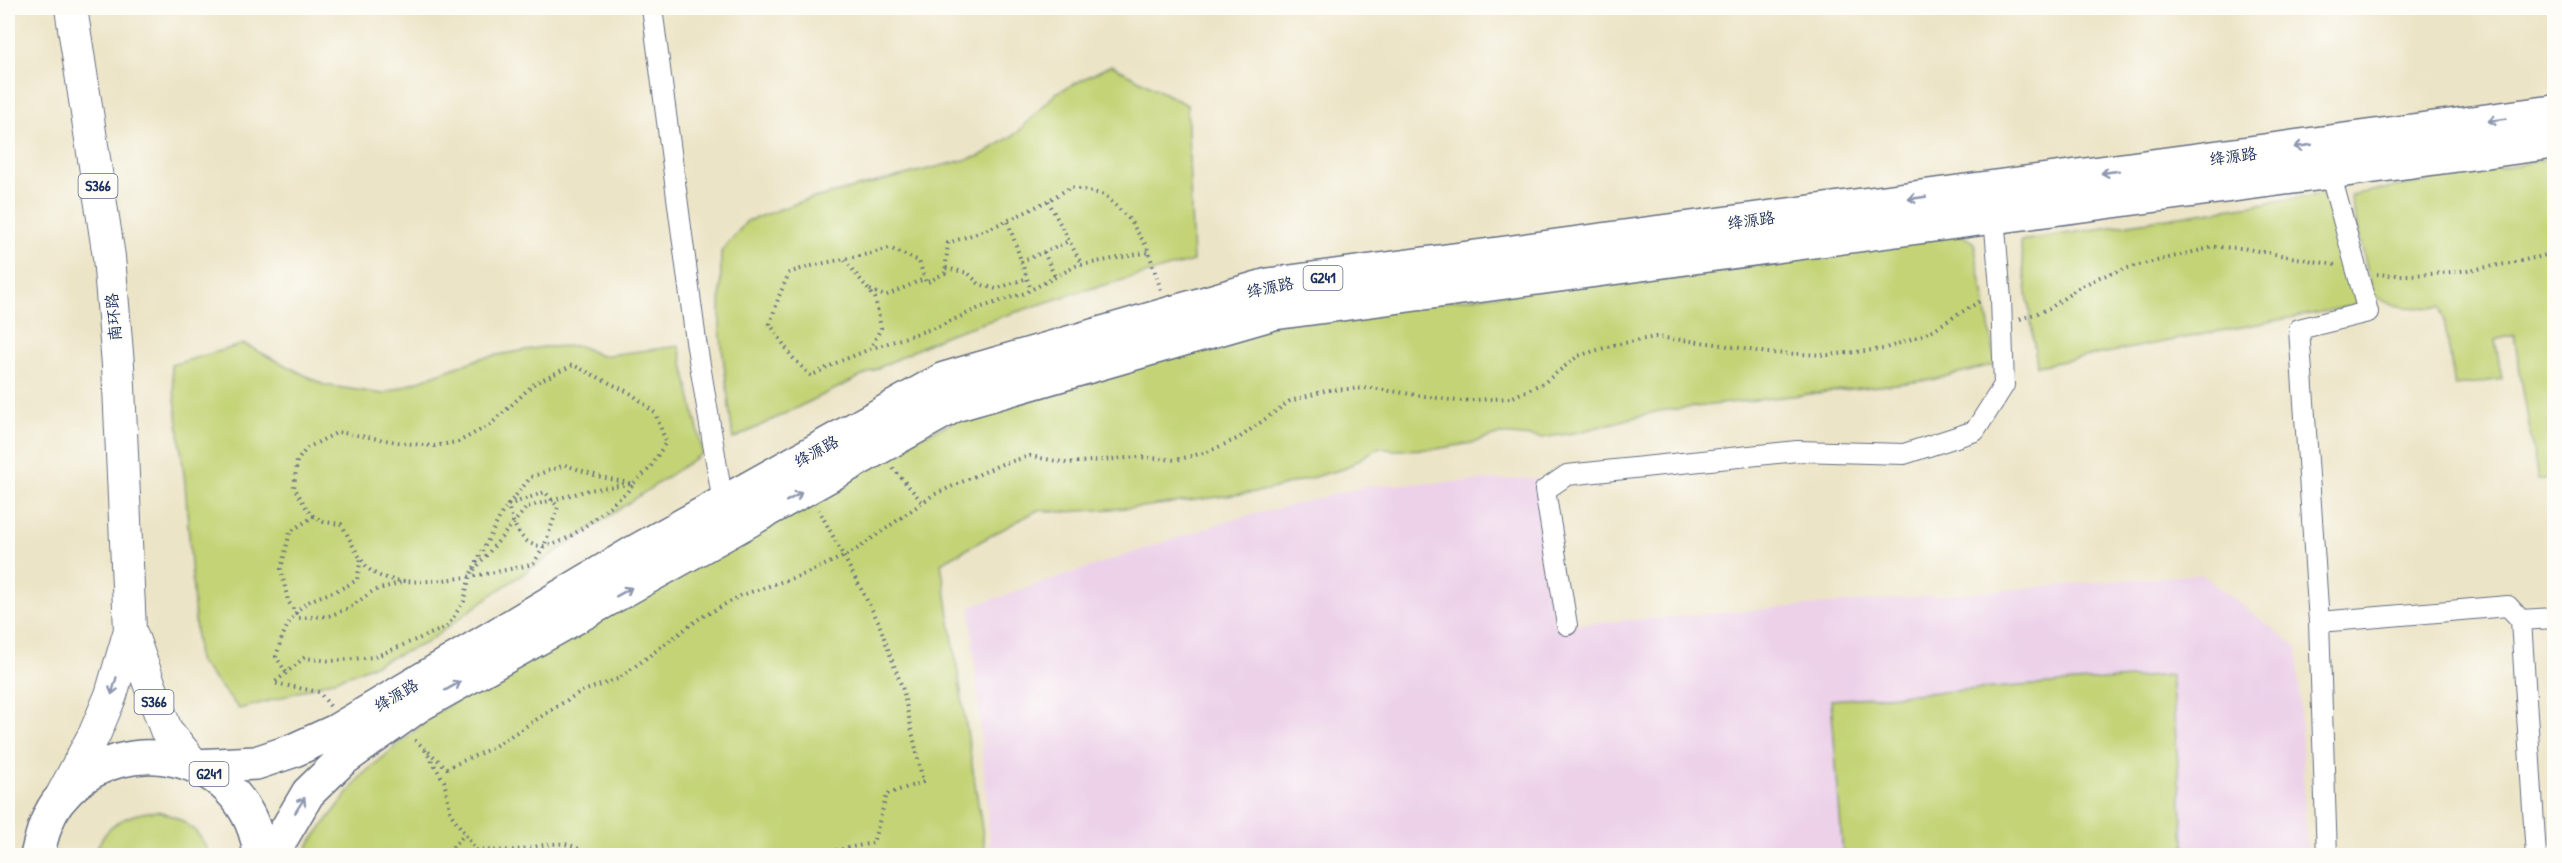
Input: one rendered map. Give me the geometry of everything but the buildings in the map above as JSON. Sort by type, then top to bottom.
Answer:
[{"type":"highway","name":"绛源路","points":[[195,766],[256,763],[292,751],[346,725],[635,552],[944,379],[1268,285],[2554,112]]},
{"type":"highway","name":"绛源路","points":[[271,855],[308,793],[342,760],[419,705],[956,405],[1274,313],[2554,142]]},
{"type":"highway","name":"G241","points":[[31,855],[61,797],[85,775],[114,761],[145,755],[176,759],[195,766],[213,776],[229,789],[242,805],[252,823],[260,855]]},
{"type":"main road","name":"南环路","points":[[71,8],[108,257],[118,366],[130,630],[165,730],[195,766]]},
{"type":"main road","name":"南环路","points":[[61,797],[87,750],[111,695],[130,630]]},
{"type":"street","points":[[652,8],[696,342],[723,503]]},
{"type":"street","points":[[2327,855],[2319,622],[2299,329],[2368,312],[2330,172]]},
{"type":"street","points":[[1567,625],[1545,490],[1567,474],[1797,451],[1904,454],[1975,431],[2004,385],[1994,217]]},
{"type":"street","points":[[2319,622],[2508,606],[2521,620],[2536,855]]},
{"type":"street","points":[[2521,620],[2554,618]]},
{"type":"path","points":[[1149,252],[1082,265],[1031,290],[979,308],[940,326],[870,349],[811,376],[792,357],[770,324],[789,273],[813,264],[845,260],[889,248],[919,261],[926,283],[945,273],[948,243],[1008,222],[1071,187],[1105,195],[1129,219],[1149,252],[1169,314]]},
{"type":"path","points":[[1048,201],[1082,265]]},
{"type":"path","points":[[1008,222],[1031,290]]},
{"type":"path","points":[[1021,262],[1069,241]]},
{"type":"path","points":[[2002,324],[2030,317],[2049,309],[2078,288],[2100,277],[2214,248],[2242,248],[2357,271],[2389,275],[2451,271],[2509,263],[2554,253]]},
{"type":"path","points":[[1044,252],[1054,277]]},
{"type":"path","points":[[845,260],[875,298],[882,328],[870,349]]},
{"type":"path","points":[[946,268],[968,273],[979,284],[996,289],[1027,278]]},
{"type":"path","points":[[868,289],[885,296],[924,279]]},
{"type":"path","points":[[393,723],[447,768],[489,749],[580,692],[618,679],[700,618],[742,595],[805,574],[853,552],[933,495],[1002,464],[1030,456],[1067,463],[1139,457],[1176,460],[1208,452],[1239,438],[1290,401],[1328,390],[1371,388],[1457,401],[1511,398],[1545,382],[1578,356],[1614,345],[1655,337],[1767,353],[1829,355],[1883,349],[1926,334],[2000,288]]},
{"type":"path","points":[[508,505],[512,522],[528,543],[544,547],[556,545],[627,492],[650,468],[666,442],[655,413],[632,394],[573,365],[534,383],[490,425],[459,442],[434,446],[403,444],[338,432],[307,448],[297,461],[294,488],[314,516],[324,522],[341,524],[361,557],[374,573],[407,580],[435,583],[533,564],[544,547],[558,507],[545,492],[508,505]]},
{"type":"path","points":[[877,450],[922,502]]},
{"type":"path","points":[[346,725],[319,692],[274,683],[304,658],[331,661],[374,657],[447,627],[464,601],[470,575],[508,505],[531,477],[565,465],[601,477],[633,484]]},
{"type":"path","points":[[470,575],[497,544],[512,522],[527,507],[589,490],[633,484]]},
{"type":"path","points":[[806,855],[873,843],[887,794],[923,782],[903,690],[878,621],[808,489]]},
{"type":"path","points":[[314,516],[290,532],[281,569],[288,601],[299,618],[328,616],[349,608],[373,591],[407,580]]},
{"type":"path","points":[[286,672],[276,657],[282,634],[296,613],[312,600],[338,592],[357,580],[361,557]]},
{"type":"path","points":[[421,744],[444,781],[451,814],[476,850],[516,850],[550,842],[581,848],[587,855]]},
{"type":"path","points":[[444,855],[465,834]]},
{"type":"shaded area","points":[[1537,478],[1555,626],[2201,574],[2297,647],[2307,855],[991,855],[970,607],[1228,521],[1366,486]]},
{"type":"green space","points":[[1111,65],[1187,105],[1193,261],[1075,293],[946,335],[733,439],[720,330],[721,252],[747,221],[806,200],[980,156],[1017,133],[1056,93]]},
{"type":"green space","points":[[2554,158],[2554,477],[2538,480],[2514,335],[2495,340],[2502,379],[2455,386],[2442,307],[2415,308],[2397,305],[2388,303],[2373,294],[2350,195]]},
{"type":"green space","points":[[2322,194],[2338,224],[2358,305],[2037,366],[2020,241]]},
{"type":"green space","points":[[1962,235],[1974,243],[1996,364],[1931,380],[1659,411],[1579,432],[1542,438],[1500,434],[1472,443],[1436,449],[1391,450],[1379,447],[1346,468],[1264,491],[1142,507],[1064,512],[1038,510],[941,563],[986,855],[305,856],[309,844],[362,775],[438,711],[903,444],[1004,400],[1283,322]]},
{"type":"green space","points":[[244,344],[324,385],[383,394],[481,358],[543,347],[580,346],[601,356],[679,346],[703,453],[490,596],[426,643],[352,674],[239,709],[198,660],[185,483],[171,365]]},
{"type":"green space","points":[[2171,675],[2185,855],[1843,855],[1831,700]]},
{"type":"green space","points":[[158,811],[190,826],[206,846],[209,855],[94,855],[104,835],[118,822],[136,814]]}]
